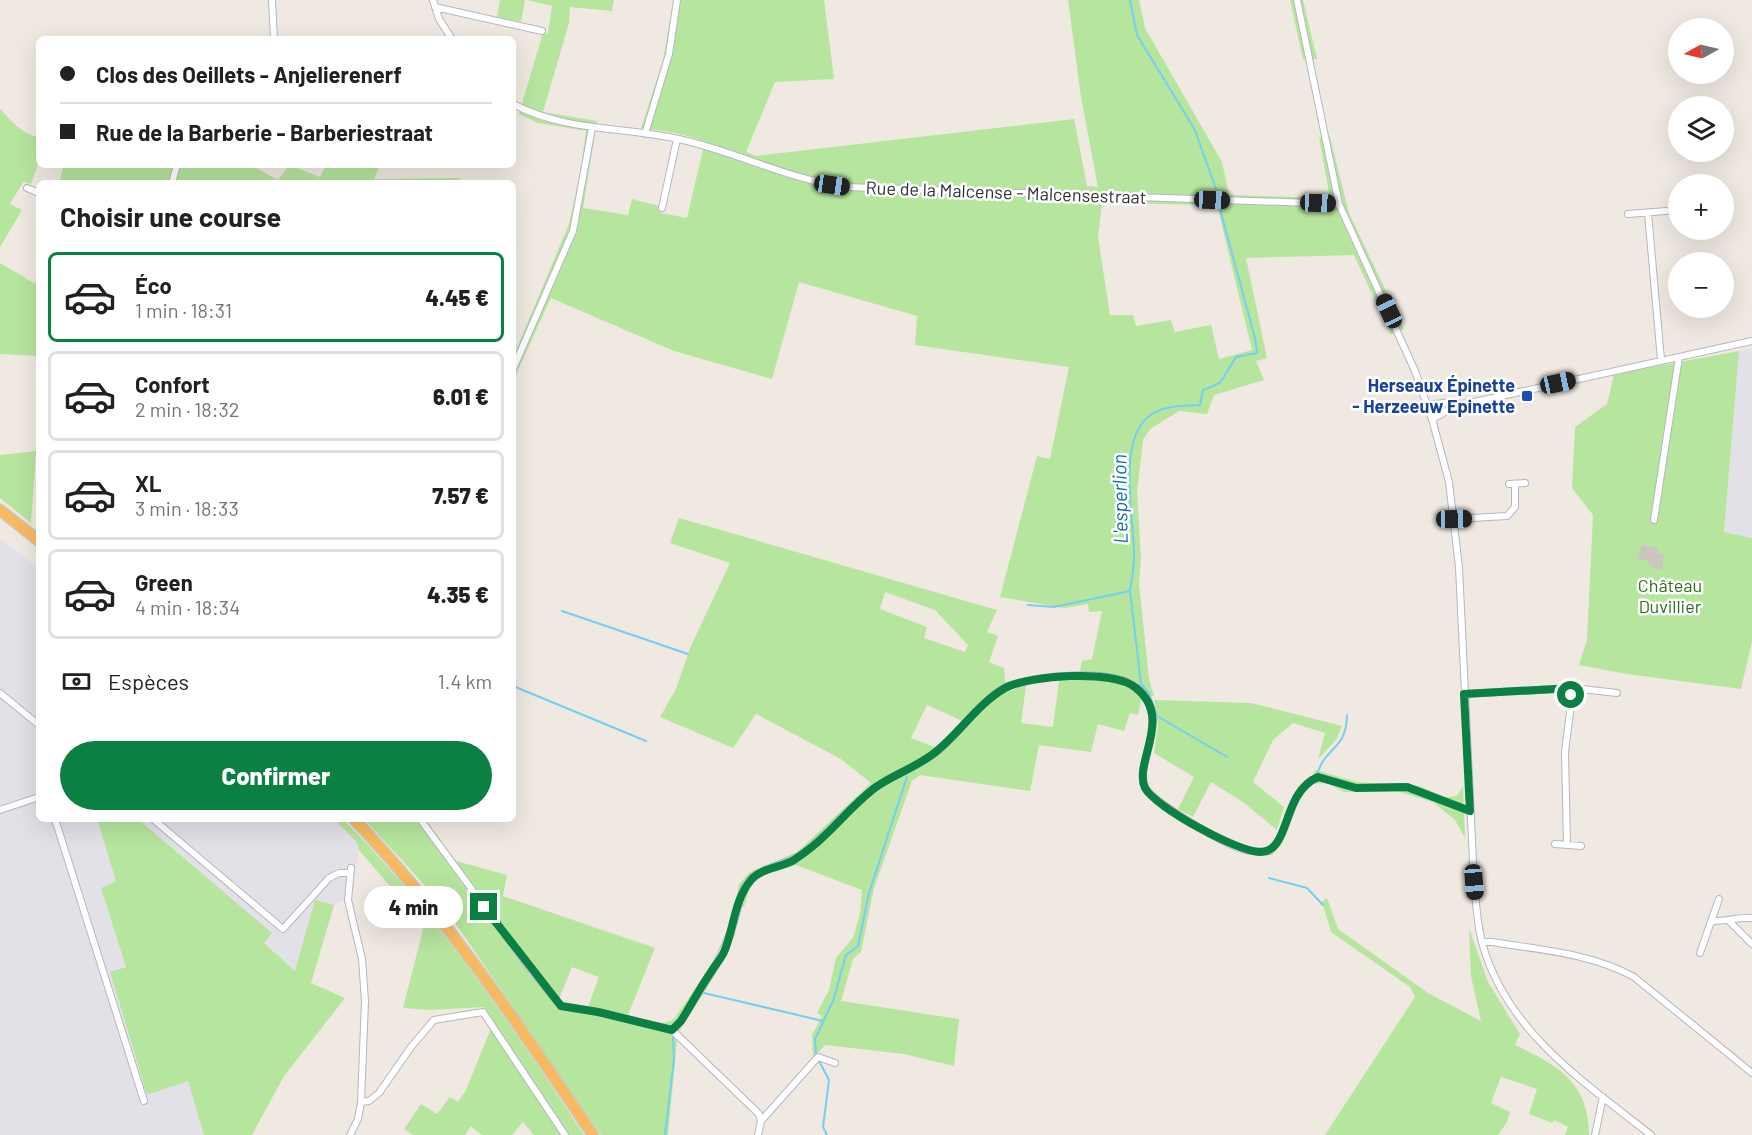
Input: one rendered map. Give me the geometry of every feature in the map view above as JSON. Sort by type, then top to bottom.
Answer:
[{"type":"highway","points":[[0,510],[36,540]]},
{"type":"highway","points":[[357,822],[402,872],[469,956],[593,1135]]},
{"type":"street","points":[[272,0],[274,36]]},
{"type":"street","points":[[645,134],[669,54],[677,0]]},
{"type":"street","points":[[1297,0],[1339,204],[1398,331],[1428,405],[1449,482],[1454,519],[1478,923],[1482,942],[1498,984],[1525,1026],[1556,1059],[1651,1135]]},
{"type":"street","points":[[434,3],[542,31]]},
{"type":"street","points":[[434,3],[450,36]]},
{"type":"street","name":"Rue de la Malcense - Malcensestraat","points":[[516,105],[551,121],[678,139],[819,183],[846,187],[1339,204]]},
{"type":"street","points":[[516,362],[573,231],[592,128]]},
{"type":"street","points":[[662,208],[678,139]]},
{"type":"street","points":[[27,188],[36,192]]},
{"type":"street","points":[[1628,214],[1666,211]]},
{"type":"street","points":[[1648,213],[1661,360]]},
{"type":"street","points":[[1432,419],[1460,404],[1752,341]]},
{"type":"street","points":[[1654,520],[1678,357]]},
{"type":"street","points":[[1428,405],[1451,402],[1460,404]]},
{"type":"street","points":[[1454,519],[1507,516],[1515,507],[1512,484],[1525,483]]},
{"type":"street","points":[[672,1030],[681,1021],[724,954],[740,899],[753,877],[801,855],[877,786],[938,751],[985,704],[1008,687],[1041,679],[1083,676],[1110,678],[1136,687],[1148,703],[1152,715],[1151,744],[1143,778],[1146,789],[1173,811],[1239,848],[1259,852],[1270,851],[1276,846],[1296,795],[1310,781],[1318,777],[1356,788],[1407,787],[1470,811]]},
{"type":"street","points":[[1464,694],[1573,688],[1617,693]]},
{"type":"street","points":[[1567,844],[1564,752],[1573,688]]},
{"type":"street","points":[[0,693],[36,722]]},
{"type":"street","points":[[0,810],[36,798]]},
{"type":"street","points":[[56,822],[144,1101]]},
{"type":"street","points":[[157,822],[283,929],[329,878],[350,870],[348,900],[362,959],[364,982],[361,1102],[358,1119],[351,1135]]},
{"type":"street","points":[[422,822],[561,1006],[598,1012],[672,1030],[759,1114],[761,1121],[758,1135]]},
{"type":"street","points":[[1556,844],[1581,846]]},
{"type":"street","points":[[1700,953],[1719,899]]},
{"type":"street","points":[[1713,921],[1728,921],[1737,916],[1752,918]]},
{"type":"street","points":[[1728,921],[1752,944]]},
{"type":"street","points":[[1482,942],[1599,961],[1618,968],[1634,977],[1752,1073]]},
{"type":"street","points":[[361,1102],[369,1101],[379,1093],[411,1047],[434,1020],[483,1012],[565,1135]]},
{"type":"street","points":[[761,1121],[818,1057],[835,1064]]},
{"type":"street","points":[[1595,1135],[1604,1097]]},
{"type":"shaded area","points":[[1752,348],[1752,538],[1724,533],[1739,351]]},
{"type":"shaded area","points":[[0,538],[36,567],[36,822],[98,822],[116,881],[101,888],[126,967],[110,972],[147,1094],[189,1081],[204,1135],[0,1135]]},
{"type":"shaded area","points":[[142,822],[337,822],[356,841],[359,850],[352,895],[334,905],[315,900],[296,972],[264,942],[271,933]]},
{"type":"green space","points":[[500,0],[525,0],[521,22],[497,17]]},
{"type":"green space","points":[[527,0],[614,0],[612,11],[570,7],[569,23],[543,112],[597,121],[583,208],[628,215],[632,199],[659,206],[658,210],[661,213],[687,218],[705,141],[676,133],[641,128],[663,61],[670,19],[677,20],[680,0],[824,0],[834,79],[775,82],[746,152],[756,156],[1074,119],[1087,186],[1098,187],[1081,97],[1068,0],[1139,0],[1145,28],[1222,162],[1229,195],[1330,198],[1319,137],[1330,137],[1349,213],[1404,329],[1391,335],[1354,255],[1246,258],[1267,358],[1256,361],[1264,380],[1214,395],[1207,414],[1179,411],[1150,429],[1143,440],[1137,491],[1141,558],[1139,584],[1149,679],[1154,696],[1148,696],[1143,691],[1138,715],[1130,713],[1124,731],[1098,724],[1091,752],[1039,745],[1030,791],[920,775],[912,781],[874,888],[861,952],[853,959],[841,1001],[959,1019],[954,1066],[904,1054],[825,1045],[813,1058],[812,1035],[822,1016],[817,1013],[829,990],[836,958],[853,938],[860,914],[862,890],[796,865],[760,876],[750,887],[744,907],[735,905],[739,884],[750,872],[797,852],[871,783],[841,759],[756,714],[733,748],[660,717],[676,689],[690,648],[730,563],[670,543],[679,518],[997,610],[987,632],[998,636],[989,662],[1004,668],[1005,680],[1010,691],[1026,685],[1021,723],[1053,727],[1059,681],[1078,680],[1082,661],[1092,659],[1102,611],[1089,612],[1088,604],[1065,608],[1000,597],[1037,456],[1050,459],[1069,367],[915,345],[917,316],[799,282],[772,379],[674,351],[551,298],[516,374],[516,350],[569,224],[580,175],[586,131],[538,123],[519,114],[542,36],[548,33],[552,6]],"holes":[[[1102,203],[1217,205],[1252,350],[1219,359],[1211,325],[1175,332],[1171,320],[1136,326],[1133,315],[1110,315],[1098,237]],[[885,592],[935,610],[968,645],[965,652],[924,638],[927,627],[880,609]],[[927,705],[969,724],[943,750],[911,738]]]},
{"type":"green space","points":[[1290,0],[1303,0],[1317,59],[1303,59]]},
{"type":"green space","points":[[0,109],[23,131],[36,136],[37,168],[31,184],[23,182],[10,204],[22,210],[0,247]]},
{"type":"green space","points":[[63,168],[256,168],[278,180],[60,180]]},
{"type":"green space","points":[[287,168],[297,168],[320,177],[324,168],[379,168],[374,179],[460,178],[460,180],[278,180]]},
{"type":"green space","points":[[0,263],[36,284],[36,356],[0,354]]},
{"type":"green space","name":"Château Duvillier","points":[[1739,351],[1724,532],[1752,538],[1752,641],[1741,689],[1627,674],[1579,665],[1587,640],[1593,515],[1572,488],[1575,427],[1607,404],[1614,374]]},
{"type":"green space","points":[[36,451],[31,523],[0,498],[0,455]]},
{"type":"green space","points":[[1154,700],[1251,703],[1342,726],[1336,740],[1318,759],[1325,733],[1293,723],[1273,740],[1253,782],[1284,807],[1277,830],[1243,802],[1211,782],[1193,817],[1178,809],[1194,777],[1154,753],[1158,726]]},
{"type":"green space","points":[[1315,770],[1357,782],[1419,786],[1445,797],[1457,796],[1463,786],[1465,838],[1455,820],[1433,802],[1399,792],[1344,792],[1327,783],[1310,784]]},
{"type":"green space","points":[[98,822],[142,822],[272,933],[264,943],[295,971],[315,900],[334,905],[311,983],[345,998],[284,1076],[252,1135],[204,1135],[188,1081],[147,1095],[110,972],[126,967],[101,888],[116,881]]},
{"type":"green space","points":[[337,822],[346,822],[441,931],[529,1052],[584,1135],[534,1135],[523,1122],[512,1135],[482,1135],[471,1126],[465,1135],[413,1135],[404,1129],[421,1104],[437,1114],[450,1097],[458,1102],[466,1090],[494,1021],[483,1007],[430,1010],[403,1008],[424,926],[359,850],[356,841]]},
{"type":"green space","points":[[367,822],[427,822],[456,861],[507,875],[503,896],[655,948],[628,1015],[657,1023],[674,1019],[718,955],[727,931],[736,933],[715,975],[680,1030],[671,1035],[677,1041],[668,1135],[601,1135],[442,904]],"holes":[[[572,967],[599,977],[586,1012],[560,1010],[559,999]]]},
{"type":"green space","points":[[1327,898],[1338,929],[1428,993],[1481,1021],[1471,976],[1469,928],[1488,982],[1520,1034],[1515,1045],[1545,1060],[1568,1078],[1577,1089],[1583,1102],[1588,1117],[1589,1135],[1565,1135],[1568,1127],[1554,1120],[1552,1123],[1529,1114],[1537,1089],[1501,1077],[1491,1103],[1510,1112],[1507,1122],[1498,1135],[1325,1135],[1415,997],[1410,987],[1331,932],[1322,901]]},
{"type":"building","name":"Château Duvillier","points":[[1642,545],[1659,548],[1658,554],[1664,554],[1662,569],[1655,570],[1652,565],[1648,564],[1648,561],[1637,559]]},
{"type":"waterway","name":"L'esperlion","points":[[1130,0],[1137,35],[1195,130],[1216,189]]},
{"type":"waterway","name":"L'esperlion","points":[[1028,605],[1054,607],[1130,591],[1134,555],[1129,480],[1130,461],[1133,443],[1139,428],[1148,417],[1160,410],[1200,405],[1203,390],[1220,383],[1236,357],[1257,353],[1220,209]]},
{"type":"waterway","points":[[1130,591],[1141,684],[1149,693],[1157,716],[1227,757]]},
{"type":"waterway","points":[[562,611],[688,654]]},
{"type":"waterway","points":[[516,687],[646,741]]},
{"type":"waterway","points":[[1318,772],[1326,757],[1340,742],[1346,727],[1347,715]]},
{"type":"waterway","name":"L'esperlion","points":[[816,1054],[815,1039],[833,1001],[846,955],[858,946],[869,893],[907,777]]},
{"type":"waterway","points":[[1269,878],[1307,888],[1323,905]]},
{"type":"waterway","points":[[704,993],[823,1021]]},
{"type":"waterway","points":[[665,1135],[674,1059],[673,1037]]},
{"type":"waterway","name":"L'esperlion","points":[[818,1059],[829,1080],[823,1127],[827,1135]]},
{"type":"place","name":"Herseaux Épinette - Herzeeuw Epinette","points":[[1527,396]]},
{"type":"route","points":[[484,907],[561,1006],[598,1012],[652,1027],[672,1030],[681,1021],[724,954],[740,899],[745,887],[753,877],[801,855],[877,786],[938,751],[993,697],[1018,683],[1083,676],[1110,678],[1136,687],[1148,703],[1152,715],[1151,744],[1143,778],[1146,789],[1173,811],[1221,840],[1239,848],[1259,852],[1270,851],[1279,842],[1296,795],[1302,787],[1318,777],[1356,788],[1407,787],[1470,811],[1464,694],[1573,688],[1571,695]]}]
